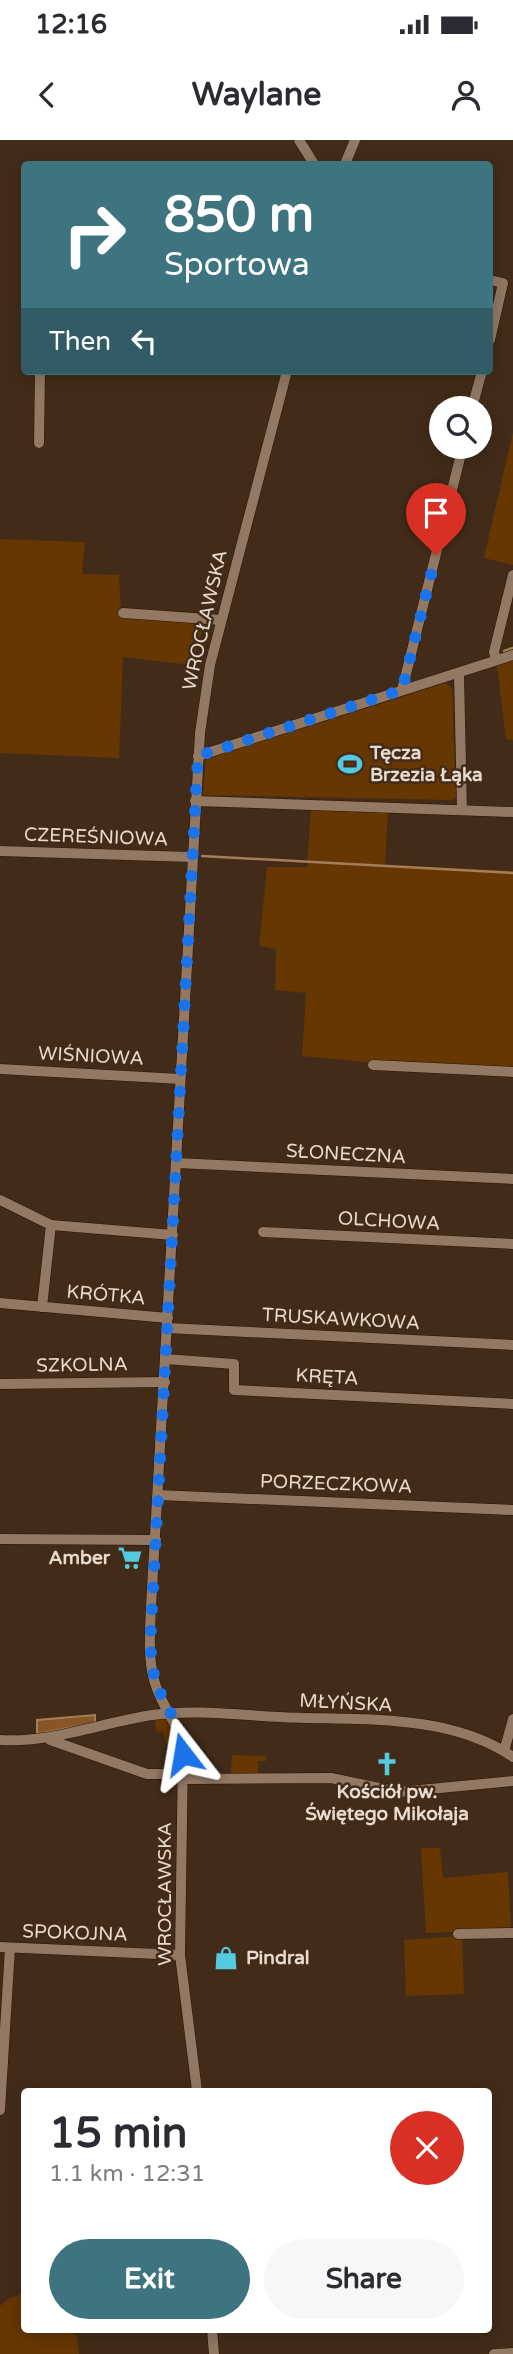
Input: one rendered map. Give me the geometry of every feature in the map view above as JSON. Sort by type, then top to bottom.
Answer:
[{"type":"street","points":[[299,140],[312,161]]},
{"type":"street","points":[[346,161],[355,140]]},
{"type":"street","points":[[493,280],[503,283],[493,327]]},
{"type":"street","points":[[39,443],[40,375]]},
{"type":"street","name":"WROCŁAWSKA","points":[[197,2088],[180,1955],[184,1776],[181,1736],[158,1693],[150,1655],[191,857],[205,688],[286,375]]},
{"type":"street","points":[[475,396],[481,375]]},
{"type":"street","points":[[402,690],[460,459]]},
{"type":"street","points":[[496,660],[494,652],[513,575]]},
{"type":"street","points":[[123,613],[221,620]]},
{"type":"street","points":[[198,756],[513,655]]},
{"type":"street","points":[[458,674],[462,810]]},
{"type":"street","points":[[195,801],[513,812]]},
{"type":"street","name":"CZEREŚNIOWA","points":[[0,851],[191,857]]},
{"type":"street","points":[[373,1065],[513,1072]]},
{"type":"street","name":"WIŚNIOWA","points":[[0,1069],[180,1079]]},
{"type":"street","name":"SŁONECZNA","points":[[177,1163],[513,1179]]},
{"type":"street","points":[[0,1200],[51,1225],[173,1235]]},
{"type":"street","name":"KRÓTKA","points":[[42,1307],[51,1225]]},
{"type":"street","name":"OLCHOWA","points":[[263,1232],[513,1244]]},
{"type":"street","name":"KRÓTKA","points":[[0,1303],[168,1323]]},
{"type":"street","name":"TRUSKAWKOWA","points":[[168,1323],[513,1345]]},
{"type":"street","name":"KRĘTA","points":[[165,1359],[234,1364],[234,1390],[513,1404]]},
{"type":"street","name":"SZKOLNA","points":[[0,1384],[164,1382]]},
{"type":"street","name":"PORZECZKOWA","points":[[158,1495],[513,1510]]},
{"type":"street","points":[[0,1539],[156,1540]]},
{"type":"street","name":"MŁYŃSKA","points":[[47,1739],[171,1713],[422,1724],[490,1742],[509,1754]]},
{"type":"street","points":[[509,1754],[513,1719]]},
{"type":"street","points":[[0,1740],[47,1739],[147,1774],[331,1778],[399,1793],[513,1781]]},
{"type":"street","points":[[458,1934],[513,1933]]},
{"type":"street","name":"SPOKOJNA","points":[[0,2110],[5,1948],[180,1955]]},
{"type":"street","points":[[212,2333],[214,2354]]},
{"type":"street","points":[[494,2354],[513,2353]]},
{"type":"shaded area","points":[[513,432],[513,565],[484,558]]},
{"type":"shaded area","points":[[0,539],[85,542],[82,574],[119,575],[121,615],[205,623],[191,665],[123,657],[119,758],[0,753]]},
{"type":"shaded area","points":[[513,661],[513,740],[506,739],[497,666]]},
{"type":"shaded area","points":[[445,683],[452,688],[456,797],[451,800],[203,795],[206,759]]},
{"type":"shaded area","points":[[311,808],[388,811],[385,865],[513,871],[513,1076],[302,1056],[306,993],[275,990],[276,949],[259,946],[267,867],[307,867]]},
{"type":"shaded area","points":[[95,1715],[95,1723],[37,1734],[37,1720]]},
{"type":"shaded area","points":[[159,1717],[167,1718],[178,1739],[180,1765],[174,1771],[168,1769],[164,1761],[170,1757],[163,1731],[157,1732],[155,1721]]},
{"type":"shaded area","points":[[232,1755],[266,1756],[266,1761],[258,1761],[258,1773],[231,1773]]},
{"type":"shaded area","points":[[421,1848],[440,1848],[443,1878],[508,1872],[511,1930],[426,1933]]},
{"type":"shaded area","points":[[462,1936],[464,1994],[406,1996],[404,1940]]},
{"type":"shaded area","points":[[21,2294],[21,2333],[74,2333],[77,2337],[79,2354],[0,2354],[0,2306],[8,2299]]},
{"type":"waterway","points":[[504,651],[513,648]]},
{"type":"waterway","points":[[202,856],[513,873]]},
{"type":"place","name":"Tęcza Brzezia Łąka","points":[[350,764]]},
{"type":"place","name":"Amber","points":[[130,1558]]},
{"type":"place","name":"Kościół pw. Świętego Mikołaja","points":[[387,1764]]},
{"type":"place","name":"Pindral","points":[[226,1958]]},
{"type":"route","points":[[183,1754],[176,1723],[158,1693],[150,1646],[198,756],[402,690],[436,555]]}]
